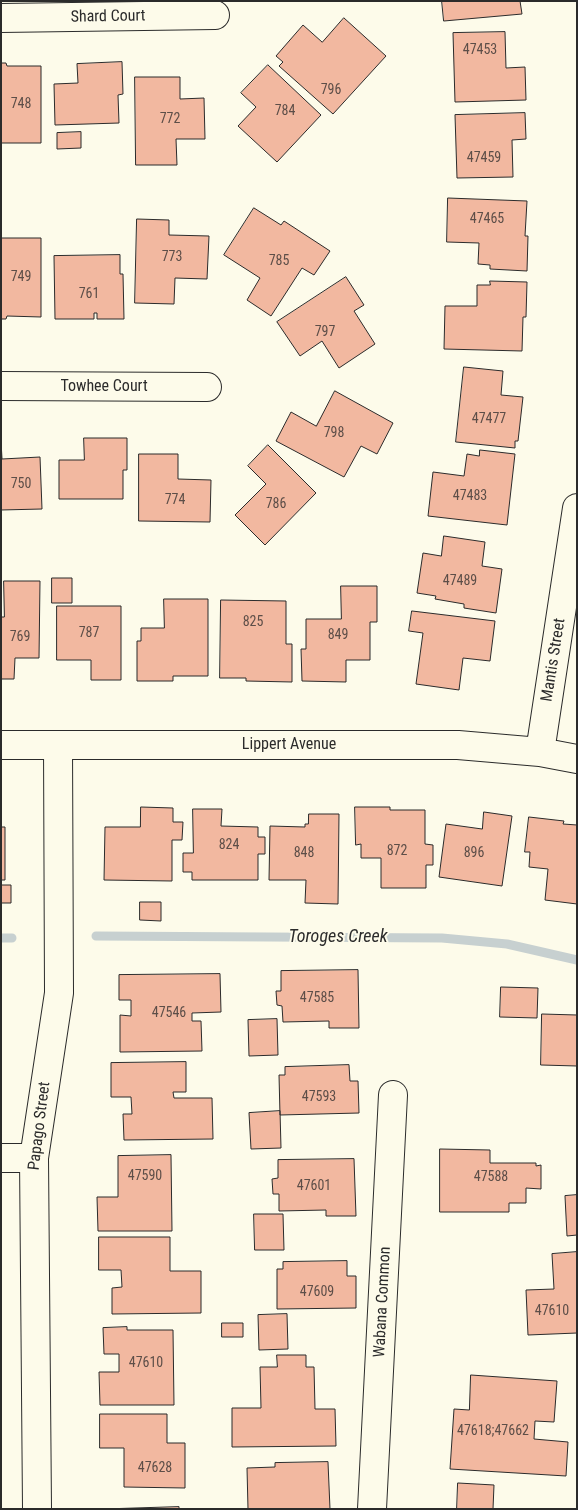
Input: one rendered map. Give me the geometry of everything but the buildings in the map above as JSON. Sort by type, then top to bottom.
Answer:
[{"type":"street","name":"Shard Court","points":[[1,18],[214,15]]},
{"type":"street","name":"Towhee Court","points":[[1,386],[207,388]]},
{"type":"street","name":"Mantis Street","points":[[540,752],[577,508]]},
{"type":"street","name":"Lippert Avenue","points":[[1,745],[458,745],[540,752],[577,759]]},
{"type":"street","name":"Papago Street","points":[[37,1509],[34,1158],[58,993],[58,745]]},
{"type":"street","name":"Wabana Common","points":[[372,1509],[393,1094]]},
{"type":"street","points":[[1,1158],[34,1158]]},
{"type":"waterway","name":"Toroges Creek","points":[[96,936],[442,938],[507,944],[577,960]]},
{"type":"waterway","name":"Toroges Creek","points":[[1,938],[12,938]]}]
